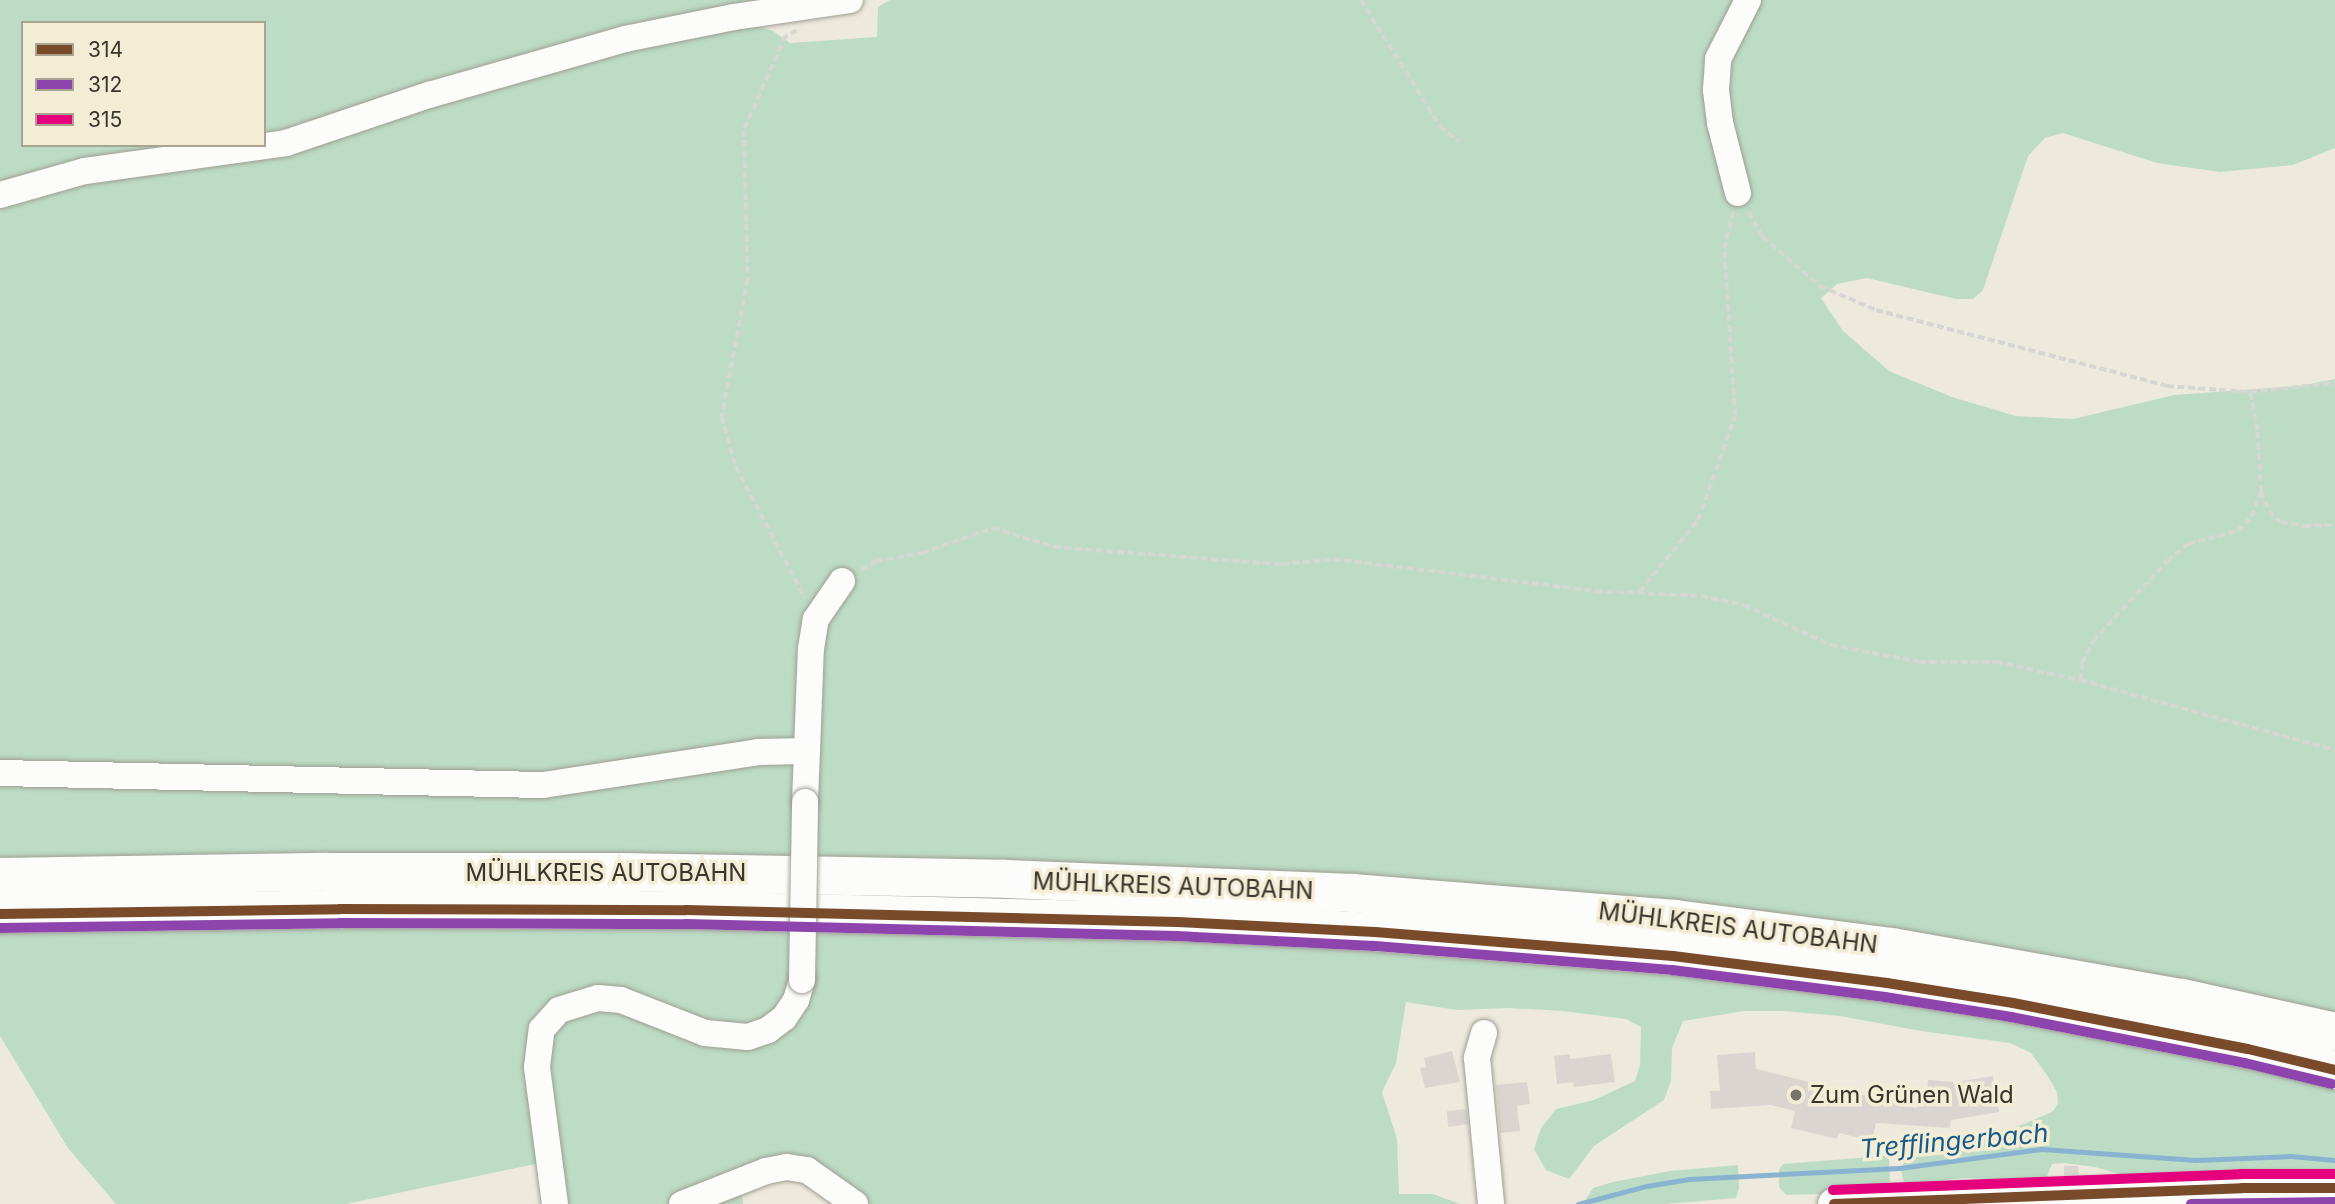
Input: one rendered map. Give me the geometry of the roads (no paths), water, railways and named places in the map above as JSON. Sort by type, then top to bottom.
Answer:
[{"type":"highway","name":"MÜHLKREIS AUTOBAHN","points":[[0,877],[327,872],[636,872],[1020,880],[1380,895],[1662,918],[1892,947],[2182,998],[2335,1032]]},
{"type":"highway","name":"MÜHLKREIS AUTOBAHN","points":[[0,914],[340,909],[713,910],[1165,921],[1375,932],[1673,956],[1887,983],[2039,1008],[2248,1049],[2335,1070]]},
{"type":"highway","points":[[0,921],[43,913]]},
{"type":"main road","points":[[1834,1204],[2242,1188],[2335,1188]]},
{"type":"street","points":[[266,146],[286,143],[429,95],[625,39],[721,19],[850,0]]},
{"type":"street","points":[[1738,193],[1720,123],[1716,90],[1718,60],[1748,0]]},
{"type":"street","points":[[0,195],[85,171],[257,147]]},
{"type":"street","points":[[555,1204],[537,1067],[542,1029],[559,1010],[598,998],[621,1000],[705,1033],[748,1037],[768,1030],[784,1018],[796,1000],[802,980],[811,649],[816,619],[842,581]]},
{"type":"street","points":[[0,773],[543,785],[758,752],[807,751]]},
{"type":"street","points":[[1484,1033],[1477,1058],[1491,1204]]},
{"type":"street","points":[[682,1204],[766,1171],[787,1167],[807,1170],[855,1204]]},
{"type":"waterway","name":"Trefflingerbach","points":[[1578,1204],[1646,1186],[1689,1179],[1899,1168],[2042,1149],[2196,1160],[2291,1156],[2335,1160]]},
{"type":"place","name":"Zum Grünen Wald","points":[[1796,1095]]}]
